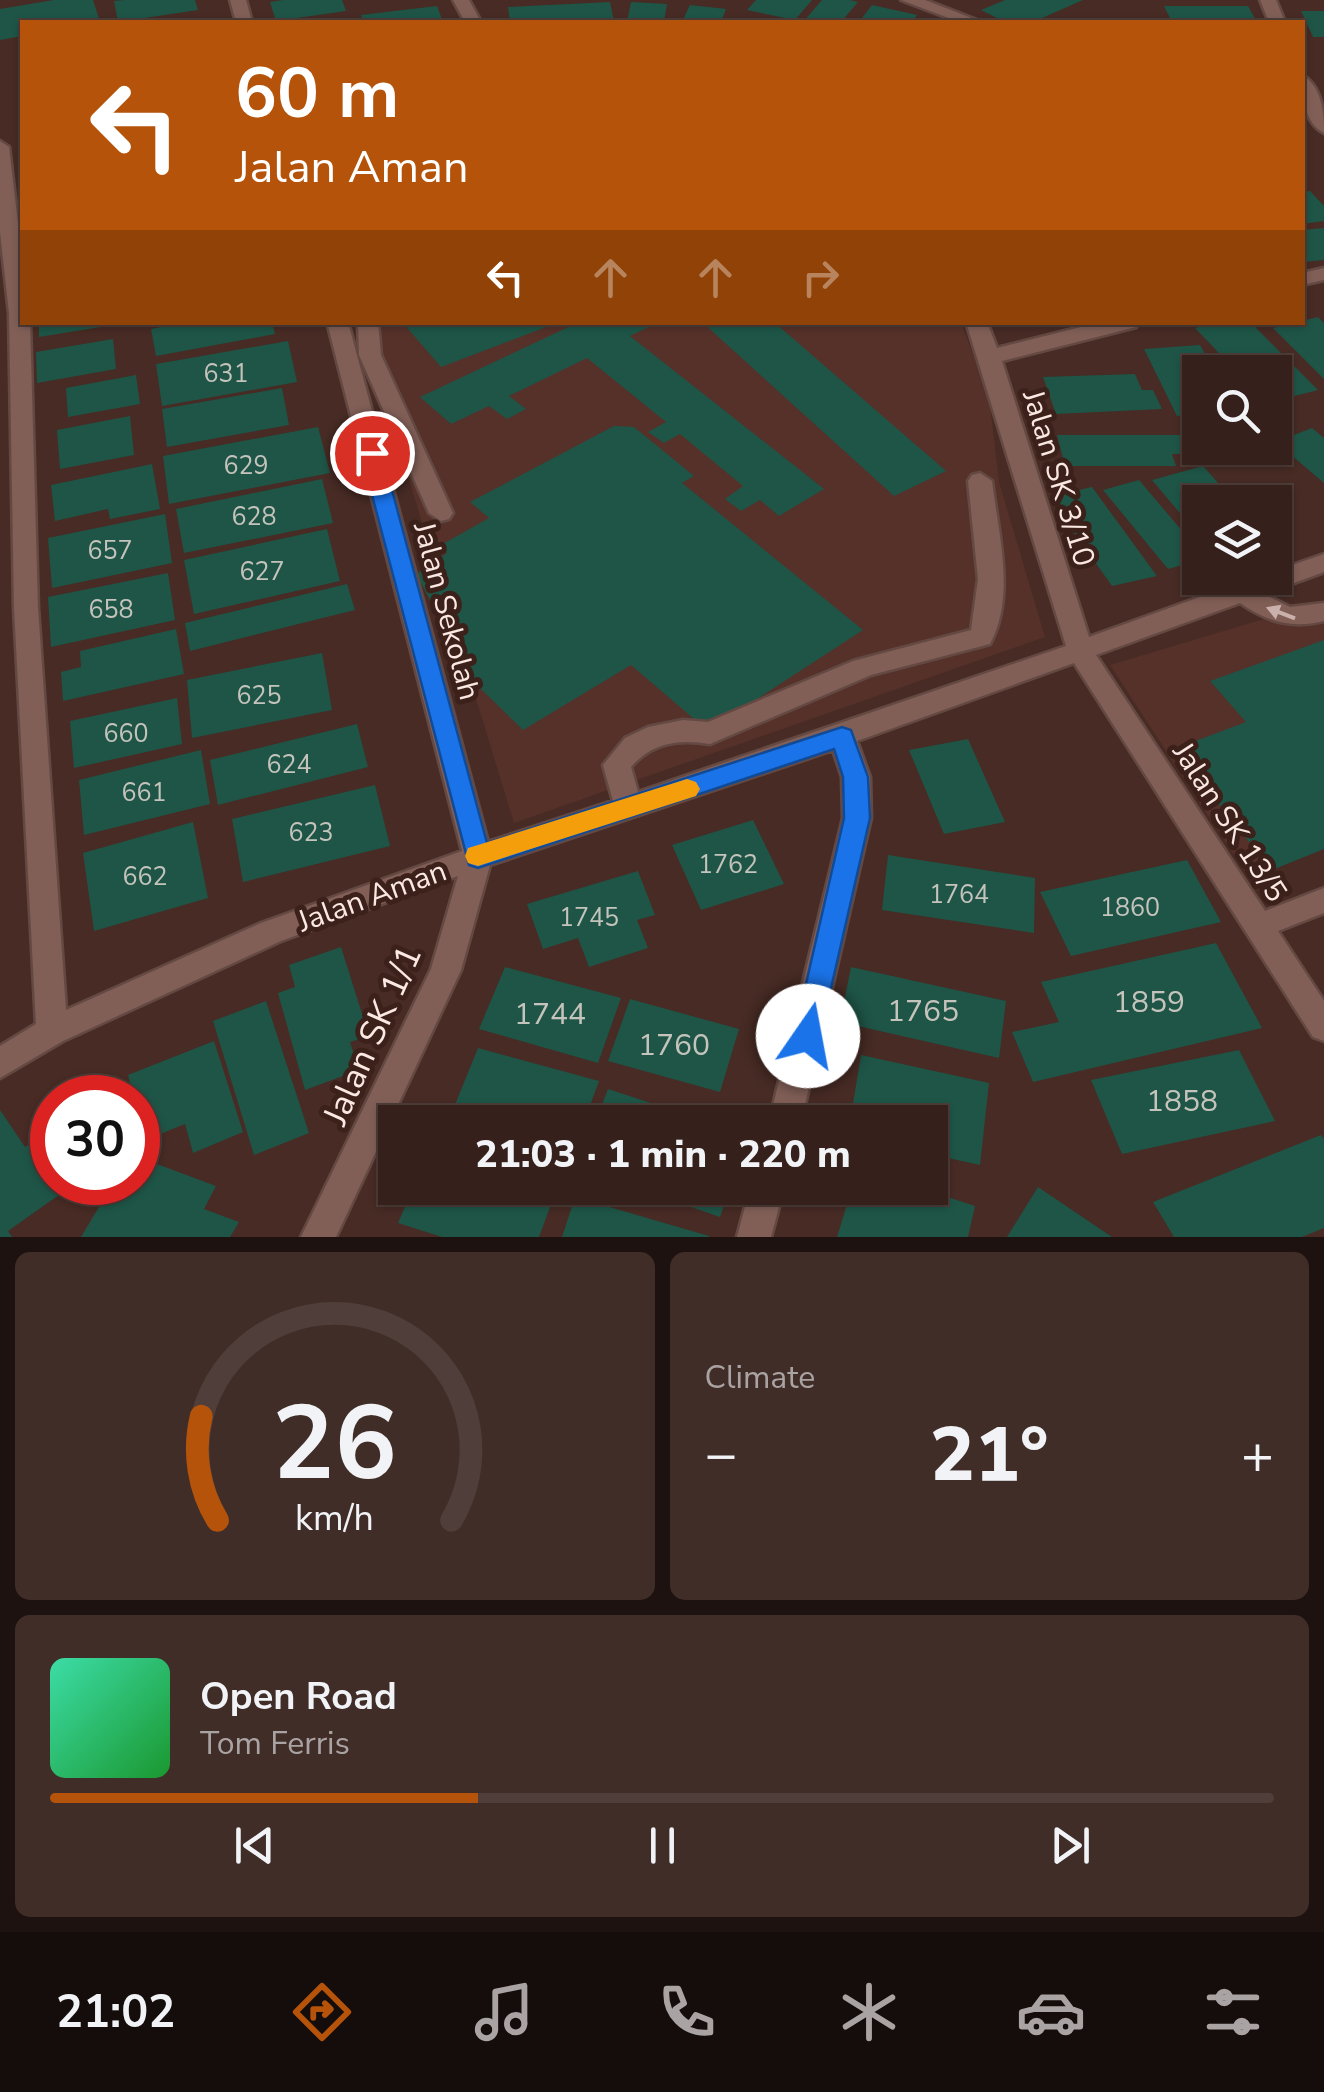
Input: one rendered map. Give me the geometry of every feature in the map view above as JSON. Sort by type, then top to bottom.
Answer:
[{"type":"street","points":[[909,0],[968,20]]},
{"type":"street","points":[[1305,87],[1324,128]]},
{"type":"street","points":[[0,147],[20,312]]},
{"type":"street","points":[[20,325],[26,608],[52,1031]]},
{"type":"street","name":"Jalan Sekolah","points":[[338,325],[478,857]]},
{"type":"street","points":[[368,325],[370,355],[440,513]]},
{"type":"street","name":"Jalan SK 3/10","points":[[977,325],[1081,653]]},
{"type":"street","points":[[990,357],[1117,325]]},
{"type":"street","points":[[629,809],[618,765],[628,747],[654,736],[690,729],[710,733],[862,668],[981,636],[989,615],[992,580],[980,481]]},
{"type":"street","name":"Jalan Aman","points":[[1292,574],[1324,563]]},
{"type":"street","name":"Jalan Aman","points":[[0,1063],[52,1031],[271,932],[478,857],[1081,653],[1232,595]]},
{"type":"street","points":[[1247,595],[1268,610],[1296,620],[1324,612]]},
{"type":"street","points":[[0,613],[26,608]]},
{"type":"street","name":"Jalan SK 13/5","points":[[1081,653],[1324,1027]]},
{"type":"street","points":[[788,1105],[857,818],[856,777],[842,736]]},
{"type":"street","name":"Jalan SK 1/1","points":[[318,1237],[446,970],[478,857]]},
{"type":"street","points":[[1259,926],[1324,900]]},
{"type":"street","points":[[754,1237],[762,1205]]},
{"type":"shaded area","points":[[362,325],[962,325],[989,395],[999,482],[1045,637],[514,823]]},
{"type":"shaded area","points":[[1324,601],[1324,845],[1245,872],[1110,665]]},
{"type":"building","points":[[54,0],[93,0],[99,20],[20,20],[20,36],[0,40],[0,9]]},
{"type":"building","points":[[195,0],[198,10],[118,20],[114,1]]},
{"type":"building","points":[[342,0],[346,11],[276,20],[270,2]]},
{"type":"building","points":[[756,0],[812,0],[795,20],[747,10]]},
{"type":"building","points":[[822,0],[858,2],[843,20],[805,20]]},
{"type":"building","points":[[1005,0],[1083,0],[1038,20],[1001,20],[981,10]]},
{"type":"building","points":[[610,2],[614,20],[510,20],[508,7]]},
{"type":"building","points":[[631,2],[667,4],[664,20],[627,20]]},
{"type":"building","points":[[690,5],[726,9],[722,20],[683,20]]},
{"type":"building","points":[[872,5],[917,15],[913,20],[861,20]]},
{"type":"building","points":[[437,6],[442,20],[362,20],[361,15]]},
{"type":"building","points":[[1164,6],[1248,6],[1256,20],[1171,20]]},
{"type":"building","points":[[1301,11],[1324,11],[1324,37],[1313,37]]},
{"type":"building","points":[[1310,191],[1324,206],[1324,221],[1305,224],[1305,192]]},
{"type":"building","points":[[1324,228],[1324,260],[1305,262],[1305,230]]},
{"type":"building","points":[[1318,317],[1324,323],[1324,379],[1273,328],[1305,325],[1305,320]]},
{"type":"building","points":[[39,325],[113,325],[39,337]]},
{"type":"building","points":[[172,325],[273,325],[275,334],[156,356],[151,329]]},
{"type":"building","points":[[405,325],[552,325],[441,367]]},
{"type":"building","points":[[573,325],[653,325],[630,336],[824,489],[779,516],[760,500],[741,511],[725,499],[743,486],[680,434],[664,443],[648,432],[666,422],[587,358],[509,396],[526,409],[507,419],[489,406],[451,424],[420,397]]},
{"type":"building","points":[[705,325],[777,325],[946,471],[894,496]]},
{"type":"building","points":[[1253,325],[1283,355],[1221,355],[1195,328]]},
{"type":"building","points":[[113,339],[116,369],[37,383],[36,352]]},
{"type":"building","points":[[288,341],[297,382],[162,406],[156,364]]},
{"type":"building","points":[[1200,345],[1206,355],[1182,355],[1182,416],[1177,416],[1144,349]]},
{"type":"building","points":[[1292,364],[1318,390],[1292,397]]},
{"type":"building","points":[[1135,374],[1142,390],[1153,390],[1162,409],[1056,414],[1043,377]]},
{"type":"building","points":[[136,375],[140,404],[68,417],[66,388]]},
{"type":"building","points":[[282,388],[289,425],[167,447],[162,409]]},
{"type":"building","points":[[130,416],[134,455],[60,469],[57,430]]},
{"type":"building","points":[[614,426],[634,427],[694,476],[682,483],[863,630],[708,731],[631,665],[523,730],[449,658],[437,613],[416,574],[447,553],[441,545],[489,518],[470,502]]},
{"type":"building","points":[[318,427],[330,473],[169,504],[163,456]]},
{"type":"building","points":[[1312,428],[1324,438],[1324,483],[1292,456],[1292,436]]},
{"type":"building","points":[[1057,435],[1182,435],[1182,454],[1172,454],[1176,466],[1065,466]]},
{"type":"building","points":[[152,464],[160,509],[110,519],[108,509],[55,521],[51,485]]},
{"type":"building","points":[[1203,466],[1220,485],[1182,485],[1182,516],[1152,480]]},
{"type":"building","points":[[322,479],[333,523],[184,553],[176,509]]},
{"type":"building","points":[[1139,480],[1182,531],[1182,565],[1168,569],[1103,490]]},
{"type":"building","points":[[1092,487],[1157,576],[1112,586],[1049,497]]},
{"type":"building","points":[[165,514],[172,563],[52,588],[48,538]]},
{"type":"building","points":[[327,529],[340,581],[194,614],[184,560]]},
{"type":"building","points":[[168,573],[175,620],[51,647],[48,597]]},
{"type":"building","points":[[347,584],[355,610],[190,651],[185,623]]},
{"type":"building","points":[[176,629],[184,674],[63,701],[61,672],[81,667],[80,651]]},
{"type":"building","points":[[1324,640],[1324,849],[1272,870],[1174,749],[1246,722],[1210,681]]},
{"type":"building","points":[[322,653],[332,710],[192,738],[187,680]]},
{"type":"building","points":[[177,698],[182,744],[74,768],[70,721]]},
{"type":"building","points":[[357,724],[368,767],[218,805],[210,760]]},
{"type":"building","points":[[968,739],[1005,822],[944,834],[909,750]]},
{"type":"building","points":[[201,750],[210,804],[84,835],[79,780]]},
{"type":"building","points":[[375,785],[390,846],[243,882],[232,819]]},
{"type":"building","points":[[753,820],[784,884],[701,910],[672,845]]},
{"type":"building","points":[[193,822],[208,898],[94,931],[83,853]]},
{"type":"building","points":[[888,855],[1035,878],[1034,933],[882,910]]},
{"type":"building","points":[[1187,860],[1221,922],[1071,956],[1040,892]]},
{"type":"building","points":[[638,871],[655,915],[637,920],[648,948],[589,967],[578,938],[543,949],[527,904]]},
{"type":"building","points":[[1216,943],[1262,1028],[1033,1082],[1012,1032],[1059,1022],[1041,982]]},
{"type":"building","points":[[341,947],[369,1036],[350,1042],[359,1070],[305,1090],[278,993],[295,987],[289,965]]},
{"type":"building","points":[[505,967],[621,998],[598,1063],[479,1029]]},
{"type":"building","points":[[851,967],[1006,1001],[999,1058],[840,1022]]},
{"type":"building","points":[[630,999],[739,1029],[720,1092],[608,1061]]},
{"type":"building","points":[[266,1001],[309,1133],[254,1155],[213,1021]]},
{"type":"building","points":[[214,1041],[243,1132],[193,1153],[185,1124],[160,1134],[160,1075],[128,1075]]},
{"type":"building","points":[[478,1048],[599,1081],[590,1105],[455,1105]]},
{"type":"building","points":[[1239,1050],[1275,1121],[1122,1154],[1091,1080]]},
{"type":"building","points":[[861,1055],[989,1083],[980,1165],[948,1158],[948,1105],[853,1105]]},
{"type":"building","points":[[608,1089],[657,1105],[602,1105]]},
{"type":"building","points":[[0,1110],[25,1147],[30,1144],[30,1205],[45,1205],[8,1231],[12,1237],[0,1237]]},
{"type":"building","points":[[1321,1135],[1324,1228],[1302,1237],[1174,1237],[1153,1202]]},
{"type":"building","points":[[160,1165],[216,1186],[204,1209],[239,1222],[230,1237],[81,1237],[100,1205],[160,1205]]},
{"type":"building","points":[[1038,1187],[1112,1237],[1007,1237]]},
{"type":"building","points":[[948,1197],[975,1206],[968,1237],[837,1237],[847,1205],[948,1205]]},
{"type":"building","points":[[406,1205],[551,1205],[539,1237],[442,1237],[398,1223]]},
{"type":"building","points":[[572,1205],[602,1205],[709,1236],[709,1237],[562,1237]]},
{"type":"building","points":[[685,1205],[724,1205],[720,1217]]},
{"type":"slow traffic","points":[[478,856],[687,789]]},
{"type":"route","points":[[372,453],[478,857],[842,736],[856,777],[857,818],[808,1036]]}]
